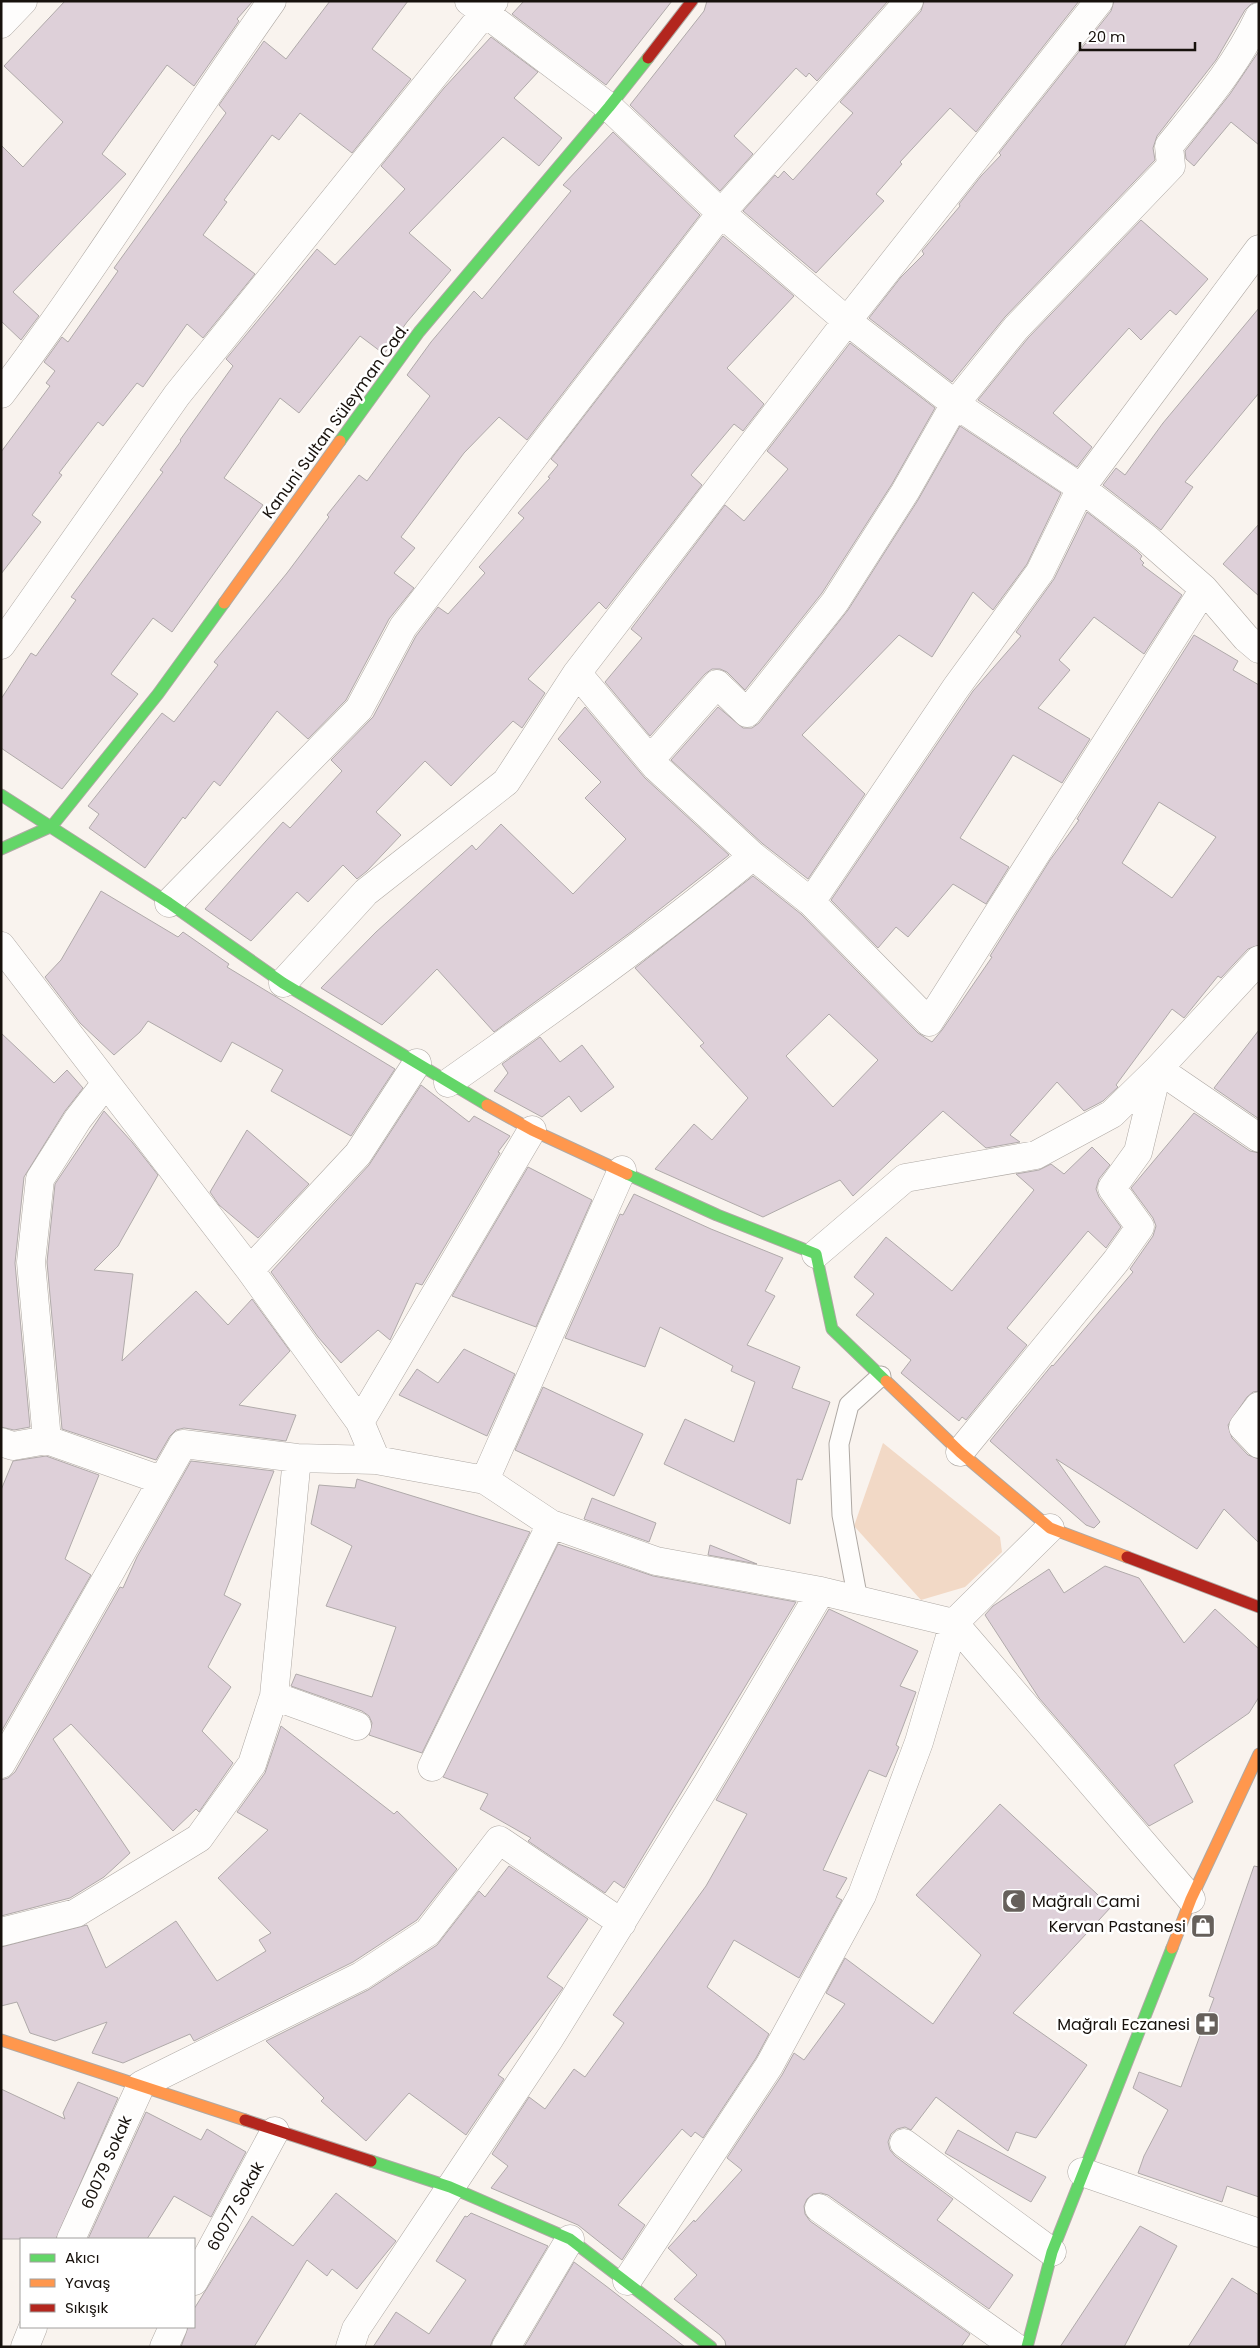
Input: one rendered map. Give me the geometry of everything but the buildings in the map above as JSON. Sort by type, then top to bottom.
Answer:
[{"type":"street","points":[[1,24],[23,1]]},
{"type":"street","points":[[1,394],[42,340],[203,99],[272,1]]},
{"type":"street","name":"Kanuni Sultan Süleyman Cad.","points":[[1,849],[52,826],[158,694],[418,332],[609,108],[692,1]]},
{"type":"street","points":[[169,903],[359,709],[403,627],[721,213],[909,1]]},
{"type":"street","points":[[283,983],[366,892],[506,782],[577,673],[847,321],[1099,1]]},
{"type":"street","points":[[1,645],[177,395],[483,5],[609,108],[721,213],[847,321],[955,404],[1082,488],[1146,538],[1255,637]]},
{"type":"street","points":[[650,760],[718,684],[747,713],[835,602],[905,492],[955,404],[1016,328],[1170,166],[1169,146],[1224,78],[1248,40],[1259,17]]},
{"type":"street","points":[[811,902],[955,689],[1040,572],[1082,488],[1259,248]]},
{"type":"street","points":[[577,673],[650,760],[753,856],[811,902],[929,1022],[1204,589]]},
{"type":"street","points":[[1,795],[52,826],[169,903],[283,983],[448,1083],[532,1130],[717,1215],[816,1254]]},
{"type":"street","points":[[448,1083],[667,926],[753,856]]},
{"type":"street","points":[[1,946],[250,1270],[360,1422],[376,1460]]},
{"type":"street","points":[[816,1254],[905,1178],[1036,1155],[1112,1114],[1158,1069],[1259,960]]},
{"type":"street","points":[[250,1270],[358,1154],[417,1063]]},
{"type":"street","points":[[1158,1069],[1259,1138]]},
{"type":"street","points":[[960,1452],[1116,1261],[1140,1227],[1112,1188],[1138,1152],[1158,1069]]},
{"type":"street","points":[[47,1440],[31,1262],[40,1179],[78,1118],[106,1083]]},
{"type":"street","points":[[360,1422],[532,1130]]},
{"type":"street","points":[[485,1480],[622,1170]]},
{"type":"street","points":[[816,1254],[832,1329],[960,1452],[1050,1528],[1259,1607]]},
{"type":"street","points":[[1259,1406],[1243,1427],[1259,1444]]},
{"type":"street","points":[[5,1451],[47,1440],[161,1480]]},
{"type":"street","points":[[1,1764],[183,1444],[297,1458],[376,1460],[485,1480],[551,1524],[656,1561],[821,1591],[954,1623],[1191,1899]]},
{"type":"street","points":[[1,1932],[76,1913],[199,1838],[252,1764],[274,1696],[297,1458]]},
{"type":"street","points":[[432,1767],[551,1524]]},
{"type":"street","points":[[627,2281],[769,2066],[862,1895],[919,1742],[954,1623],[1050,1528]]},
{"type":"street","points":[[350,2347],[356,2329],[550,2038],[622,1923],[712,1776],[821,1591]]},
{"type":"street","points":[[274,1696],[357,1726]]},
{"type":"street","points":[[1027,2347],[1052,2252],[1082,2172],[1191,1899],[1259,1754]]},
{"type":"street","points":[[141,2085],[361,1976],[428,1932],[499,1840],[622,1923]]},
{"type":"street","points":[[3,2045],[141,2085],[450,2187],[570,2239],[711,2347]]},
{"type":"street","name":"60079 Sokak","points":[[71,2238],[141,2085]]},
{"type":"street","name":"60077 Sokak","points":[[195,2279],[276,2131]]},
{"type":"street","points":[[904,2143],[1052,2252]]},
{"type":"street","points":[[1082,2172],[1259,2233]]},
{"type":"street","points":[[819,2208],[1015,2347]]},
{"type":"street","points":[[506,2347],[570,2239]]},
{"type":"street","points":[[25,2347],[33,2328]]},
{"type":"street","points":[[164,2347],[173,2328]]},
{"type":"lane","points":[[858,1600],[842,1515],[840,1444],[849,1405],[881,1376]]},
{"type":"shaded area","points":[[883,1443],[1000,1537],[1002,1552],[965,1587],[921,1600],[854,1526]]},
{"type":"traffic: fast","points":[[340,441],[419,332],[648,58]]},
{"type":"traffic: fast","points":[[1,849],[52,826],[158,694],[224,603]]},
{"type":"traffic: fast","points":[[1,795],[169,903],[283,983],[487,1105]]},
{"type":"traffic: fast","points":[[627,1174],[717,1215],[816,1254],[832,1329],[886,1381]]},
{"type":"traffic: fast","points":[[1027,2347],[1052,2252],[1172,1948]]},
{"type":"traffic: fast","points":[[371,2161],[450,2187],[570,2239],[711,2347]]},
{"type":"traffic: slow","points":[[224,603],[340,441]]},
{"type":"traffic: slow","points":[[487,1105],[532,1130],[627,1174]]},
{"type":"traffic: slow","points":[[886,1381],[960,1452],[1050,1528],[1127,1557]]},
{"type":"traffic: slow","points":[[1172,1948],[1191,1899],[1259,1754]]},
{"type":"traffic: slow","points":[[1,2040],[245,2120]]},
{"type":"traffic: jam","points":[[648,58],[692,1]]},
{"type":"traffic: jam","points":[[1127,1557],[1259,1607]]},
{"type":"traffic: jam","points":[[245,2120],[371,2161]]},
{"type":"place","name":"Mağralı Cami","points":[[1014,1901]]},
{"type":"place","name":"Kervan Pastanesi","points":[[1203,1926]]},
{"type":"place","name":"Mağralı Eczanesi","points":[[1207,2024]]}]
